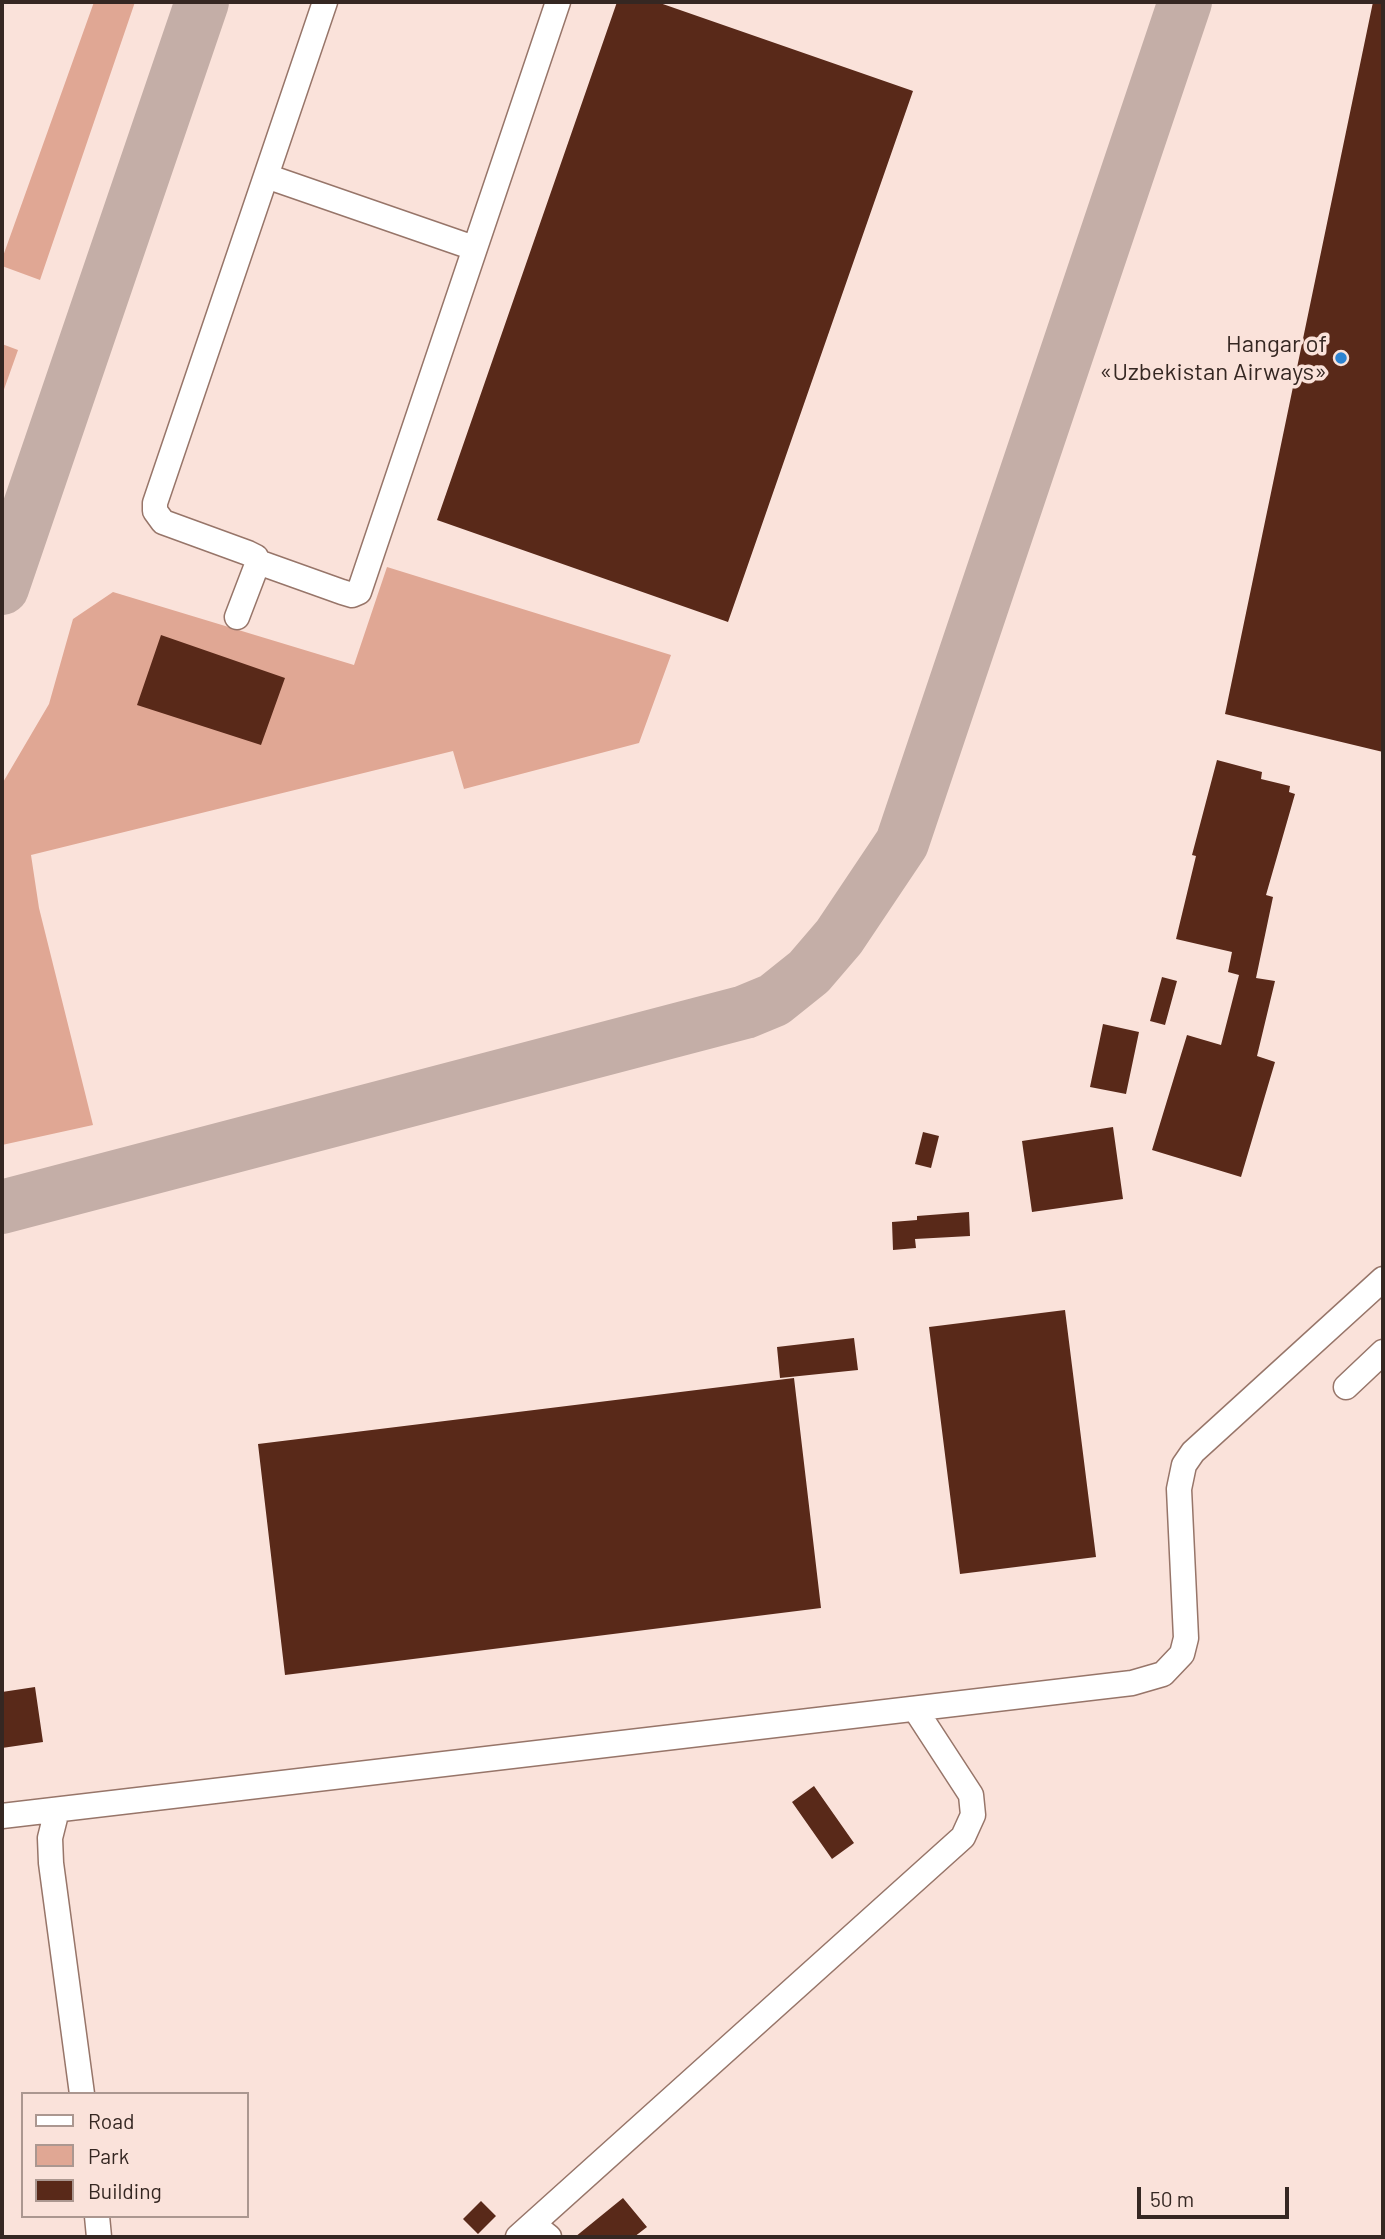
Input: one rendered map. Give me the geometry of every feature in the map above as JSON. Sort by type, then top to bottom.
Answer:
[{"type":"lane","points":[[258,562],[352,595],[359,592],[558,2]]},
{"type":"lane","points":[[237,617],[258,562],[256,556],[163,522],[155,511],[158,491],[266,176],[317,4]]},
{"type":"lane","points":[[266,176],[474,248]]},
{"type":"lane","points":[[2,1816],[1132,1683],[1163,1674],[1182,1654],[1186,1639],[1180,1489],[1184,1465],[1193,1452],[1383,1279]]},
{"type":"lane","points":[[1346,1387],[1383,1352]]},
{"type":"lane","points":[[533,2233],[953,1849],[962,1837],[973,1815],[971,1795],[915,1709]]},
{"type":"lane","points":[[57,1810],[50,1838],[51,1863],[82,2092]]},
{"type":"lane","points":[[97,2218],[99,2237]]},
{"type":"green space","points":[[94,2],[135,2],[40,280],[2,266],[2,259]]},
{"type":"green space","points":[[2,344],[18,350],[2,395]]},
{"type":"green space","points":[[387,567],[671,655],[639,743],[464,789],[453,751],[31,855],[39,908],[93,1125],[2,1145],[2,784],[49,704],[73,619],[113,592],[354,665]]},
{"type":"building","points":[[617,2],[657,2],[913,91],[728,622],[437,520]]},
{"type":"building","name":"Hangar of «Uzbekistan Airways»","points":[[1373,2],[1383,2],[1383,752],[1225,714]]},
{"type":"building","points":[[161,635],[285,678],[261,745],[137,705]]},
{"type":"building","points":[[1217,760],[1262,772],[1261,779],[1290,786],[1289,792],[1295,794],[1266,895],[1273,897],[1256,978],[1275,981],[1257,1056],[1275,1062],[1241,1177],[1152,1150],[1187,1035],[1221,1045],[1239,975],[1228,972],[1232,952],[1176,939],[1196,856],[1192,855]]},
{"type":"building","points":[[1162,977],[1177,981],[1165,1025],[1150,1021]]},
{"type":"building","points":[[1103,1024],[1139,1032],[1126,1094],[1090,1087]]},
{"type":"building","points":[[1113,1127],[1123,1199],[1032,1212],[1022,1141]]},
{"type":"building","points":[[923,1132],[939,1136],[931,1168],[915,1164]]},
{"type":"building","points":[[969,1212],[970,1236],[915,1239],[916,1248],[893,1250],[892,1222],[917,1220],[917,1216]]},
{"type":"building","points":[[1065,1310],[1096,1557],[960,1574],[929,1327]]},
{"type":"building","points":[[854,1338],[858,1370],[780,1378],[777,1347]]},
{"type":"building","points":[[794,1378],[821,1608],[285,1675],[258,1444]]},
{"type":"building","points":[[35,1687],[43,1742],[2,1748],[2,1692]]},
{"type":"building","points":[[814,1786],[854,1843],[832,1859],[792,1802]]},
{"type":"building","points":[[623,2198],[647,2227],[634,2237],[575,2237]]},
{"type":"building","points":[[481,2201],[496,2216],[478,2234],[463,2219]]},
{"type":"taxiway","points":[[2,588],[202,2]]},
{"type":"taxiway","points":[[2,1207],[745,1012],[774,1000],[809,972],[839,937],[902,843],[1185,2]]},
{"type":"place","name":"Hangar of «Uzbekistan Airways»","points":[[1341,358]]}]
